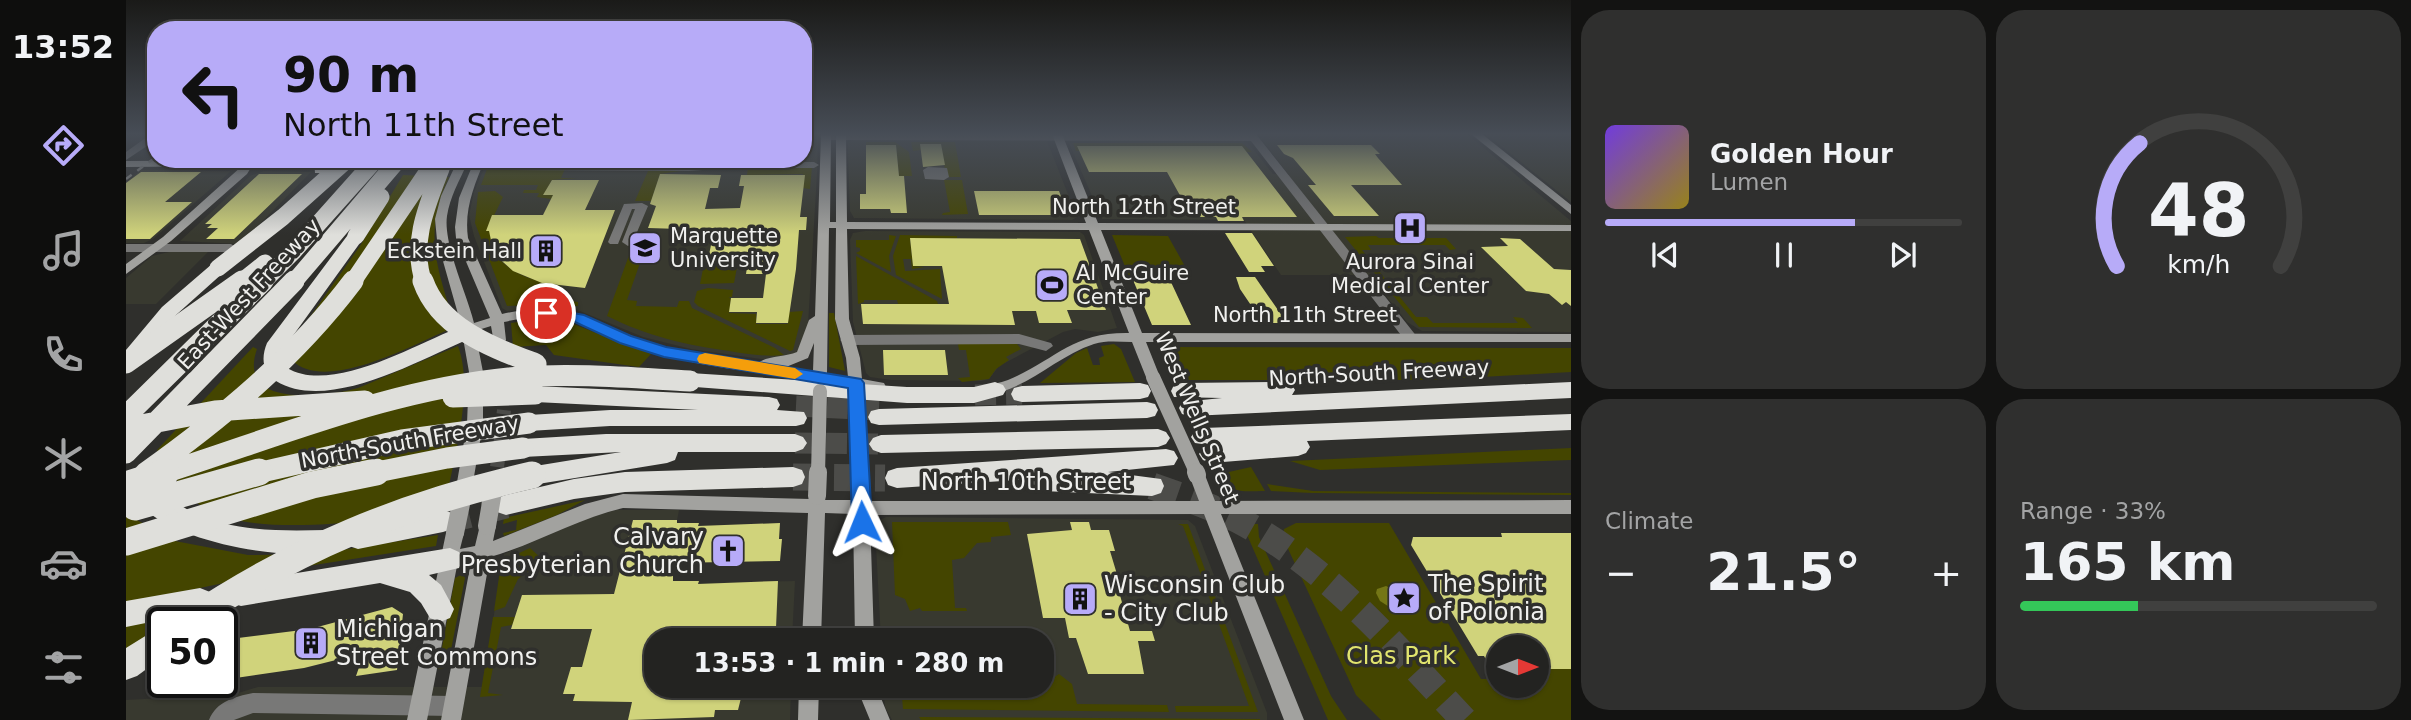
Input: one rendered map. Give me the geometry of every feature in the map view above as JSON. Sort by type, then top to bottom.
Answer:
[{"type":"highway","points":[[126,364],[169,311],[338,168]]},
{"type":"highway","points":[[126,364],[174,333],[240,284],[368,168]]},
{"type":"highway","name":"East-West Freeway","points":[[126,416],[293,252],[369,168]]},
{"type":"highway","name":"East-West Freeway","points":[[126,453],[214,367],[284,293],[391,168]]},
{"type":"highway","points":[[399,168],[356,236],[277,343],[272,355],[274,367],[283,377],[314,384],[352,379],[455,337]]},
{"type":"highway","points":[[126,485],[242,398],[318,324],[351,284],[430,168]]},
{"type":"highway","points":[[453,168],[427,201],[416,255],[421,281],[443,315],[472,338],[505,354],[536,364]]},
{"type":"highway","points":[[126,463],[214,367]]},
{"type":"highway","points":[[126,485],[416,393],[495,379],[580,376],[820,384],[974,395],[995,390]]},
{"type":"highway","points":[[1020,387],[1147,393]]},
{"type":"highway","name":"North-South Freeway","points":[[1186,399],[1451,396],[1571,390]]},
{"type":"highway","points":[[880,414],[980,416],[1147,393]]},
{"type":"highway","name":"North-South Freeway","points":[[126,428],[187,415],[251,407],[535,394],[796,412],[529,423],[401,440],[306,460],[126,510]]},
{"type":"highway","points":[[1207,445],[1359,442],[1456,428],[1571,422]]},
{"type":"highway","name":"North-South Freeway","points":[[126,542],[312,485],[508,441],[795,443],[639,457],[531,475],[436,498],[347,530],[202,607]]},
{"type":"highway","points":[[881,444],[1162,448],[1031,470],[891,478],[1106,482],[1152,486]]},
{"type":"highway","points":[[126,471],[155,504],[203,528],[239,537],[281,542],[347,540],[453,519]]},
{"type":"highway","points":[[497,487],[574,489],[625,482],[793,478]]},
{"type":"highway","points":[[241,594],[450,560]]},
{"type":"highway","points":[[372,573],[394,575],[423,584],[430,590],[440,609]]},
{"type":"highway","points":[[126,614],[147,610]]},
{"type":"highway","points":[[126,666],[147,651]]},
{"type":"street","points":[[126,270],[155,248],[243,168]]},
{"type":"street","points":[[419,712],[450,560],[453,519],[475,424],[476,372],[467,321],[443,240],[441,219],[456,168]]},
{"type":"street","points":[[476,168],[460,205],[459,225],[496,319],[499,340]]},
{"type":"street","points":[[812,628],[824,168]]},
{"type":"street","points":[[841,168],[842,310],[856,388],[864,628]]},
{"type":"street","name":"West Wells Street","points":[[1070,168],[1136,337],[1147,393],[1196,475],[1294,720]]},
{"type":"street","points":[[1277,168],[1409,336]]},
{"type":"street","points":[[1517,168],[1571,211]]},
{"type":"street","points":[[614,242],[628,206],[642,206],[628,242]]},
{"type":"street","name":"North 12th Street","points":[[823,225],[1571,228]]},
{"type":"street","points":[[126,248],[231,248]]},
{"type":"street","points":[[711,360],[778,363],[803,355],[809,345],[822,291]]},
{"type":"street","points":[[477,327],[496,319],[535,313],[570,315],[651,348],[766,370],[820,384]]},
{"type":"street","name":"North 11th Street","points":[[995,390],[1020,387],[1079,344],[1106,337],[1571,338]]},
{"type":"street","points":[[847,340],[1019,339],[1046,346]]},
{"type":"street","points":[[219,720],[232,708],[253,703],[452,713],[480,553],[497,487]]},
{"type":"street","name":"North 10th Street","points":[[450,560],[480,553],[613,502],[861,500],[1209,506],[1571,507]]},
{"type":"street","points":[[865,698],[865,720]]},
{"type":"street","points":[[870,698],[880,720]]},
{"type":"shaded area","name":"Marquette University","points":[[484,168],[817,168],[808,325],[798,353],[785,359],[761,359],[691,349],[643,337],[575,309],[547,307],[507,311],[502,308],[474,236],[469,215],[474,192]]},
{"type":"shaded area","points":[[849,168],[1058,168],[1077,217],[1072,220],[854,218],[850,211]]},
{"type":"shaded area","name":"Aurora Sinai Medical Center","points":[[1080,168],[1268,168],[1273,174],[1289,175],[1283,168],[1507,168],[1571,221],[1571,332],[1422,331],[1407,322],[1369,275],[1281,275],[1244,220],[1102,219]]},
{"type":"shaded area","points":[[1528,168],[1571,168],[1571,202]]},
{"type":"shaded area","points":[[141,170],[230,172],[153,239],[144,243],[126,243],[126,182]]},
{"type":"shaded area","points":[[264,171],[311,172],[240,244],[180,241],[250,176]]},
{"type":"shaded area","points":[[1080,232],[1084,235],[1117,328],[1098,332],[1075,329],[1063,332],[999,366],[989,379],[981,381],[891,380],[870,377],[866,373],[853,322],[850,240],[853,233]]},
{"type":"shaded area","points":[[169,252],[208,252],[156,304],[126,304],[126,278],[152,256]]},
{"type":"shaded area","points":[[616,510],[679,510],[665,584],[795,581],[793,628],[644,628],[644,698],[791,698],[790,720],[126,720],[126,700],[238,698],[238,693],[258,687],[482,687],[504,554],[591,517]]},
{"type":"shaded area","points":[[886,517],[1188,520],[1195,526],[1267,713],[1267,720],[892,720],[885,707],[884,698],[1054,698],[1054,628],[880,628],[875,527],[878,521]]},
{"type":"shaded area","points":[[1386,586],[1408,597],[1407,601],[1401,600],[1403,606],[1391,608],[1380,601],[1377,589]]},
{"type":"green space","points":[[748,168],[812,168],[810,189],[802,188],[803,174],[747,175]]},
{"type":"green space","points":[[898,168],[911,168],[912,176],[899,176]]},
{"type":"green space","points":[[945,168],[959,168],[961,177],[946,177]]},
{"type":"green space","points":[[487,169],[565,169],[561,178],[577,178],[552,180],[544,195],[553,195],[551,199],[537,197],[539,193],[523,193],[524,190],[536,190],[538,185],[481,185]]},
{"type":"green space","points":[[648,171],[681,171],[660,174],[651,201],[635,201]]},
{"type":"green space","points":[[403,175],[449,177],[436,217],[435,235],[439,269],[455,327],[396,353],[348,369],[326,372],[307,369],[292,360],[305,324],[360,246]]},
{"type":"green space","points":[[944,180],[962,180],[968,214],[942,215],[950,212]]},
{"type":"green space","points":[[495,191],[503,197],[487,230],[490,231],[497,255],[514,271],[561,286],[558,299],[578,302],[578,306],[507,306],[475,223],[478,192]]},
{"type":"green space","points":[[889,235],[896,236],[889,256],[891,272],[856,253],[860,248],[856,247],[856,240],[889,240]]},
{"type":"green space","points":[[900,235],[957,236],[910,239],[913,266],[925,267],[912,269],[911,259],[903,259],[905,271],[940,269],[942,299],[896,275],[893,256]]},
{"type":"green space","points":[[1112,235],[1168,236],[1191,277],[1129,276]]},
{"type":"green space","points":[[1345,237],[1446,238],[1456,249],[1450,250],[1445,245],[1368,245],[1371,250],[1362,250],[1416,317],[1427,317],[1433,323],[1518,323],[1513,317],[1523,318],[1532,328],[1419,327]]},
{"type":"green space","points":[[646,246],[627,300],[637,301],[636,306],[677,307],[679,301],[689,301],[692,308],[775,348],[784,355],[750,354],[682,343],[607,316],[632,247]]},
{"type":"green space","points":[[856,256],[938,304],[898,304],[897,300],[864,300],[858,304]]},
{"type":"green space","points":[[738,262],[734,283],[700,284],[704,264]]},
{"type":"green space","points":[[708,288],[733,290],[732,297],[729,297],[729,313],[756,314],[756,324],[788,324],[789,312],[803,311],[793,350],[790,351],[698,306],[694,302],[697,291]]},
{"type":"green space","points":[[829,313],[834,313],[845,371],[829,367]]},
{"type":"green space","points":[[536,319],[573,324],[651,354],[639,367],[554,355],[546,345],[513,347],[511,323]]},
{"type":"green space","points":[[958,344],[1017,344],[1021,349],[1006,357],[1009,360],[996,369],[989,379],[962,382],[958,378],[970,377],[966,350],[959,350]]},
{"type":"green space","points":[[1114,344],[1121,349],[1135,382],[1040,383],[1076,353],[1087,348],[1093,365],[1100,365],[1099,358],[1104,356],[1101,346]]},
{"type":"green space","points":[[458,346],[463,364],[463,406],[444,511],[354,522],[284,525],[251,523],[222,516],[200,505],[171,472],[157,450],[253,347],[257,349],[254,368],[259,382],[271,390],[306,395],[358,388]]},
{"type":"green space","points":[[1160,347],[1571,348],[1571,372],[1429,380],[1177,380]]},
{"type":"green space","points":[[1571,448],[1571,460],[1320,470],[1290,461]]},
{"type":"green space","points":[[1251,467],[1265,491],[1233,489],[1220,474]]},
{"type":"green space","points":[[1267,484],[1313,491],[1571,495],[1312,493],[1271,491]]},
{"type":"green space","points":[[585,500],[557,515],[504,536],[503,533],[516,530],[517,520],[503,524],[504,518]]},
{"type":"green space","points":[[126,502],[137,520],[175,541],[248,555],[316,554],[438,535],[436,546],[295,568],[176,593],[173,607],[147,607],[147,636],[126,651]]},
{"type":"green space","points":[[892,522],[1008,522],[1011,535],[991,537],[991,542],[977,543],[964,558],[952,560],[955,608],[966,608],[967,611],[922,611],[920,608],[910,611],[905,599],[895,595]]},
{"type":"green space","name":"Clas Park","points":[[1296,523],[1389,523],[1481,679],[1486,679],[1486,698],[1549,698],[1549,669],[1571,669],[1571,720],[1381,720],[1356,695],[1283,538],[1284,529]]},
{"type":"green space","points":[[1178,524],[1188,524],[1258,712],[1176,712],[1175,706],[1249,706],[1183,526]]},
{"type":"green space","points":[[1248,524],[1258,524],[1259,537],[1331,696],[1347,720],[1328,720],[1244,528]]},
{"type":"green space","points":[[530,548],[543,560],[518,579],[505,607],[494,611],[500,570],[514,567],[513,556]]},
{"type":"green space","points":[[463,574],[465,578],[451,650],[444,668],[438,669],[455,578]]},
{"type":"green space","points":[[493,617],[515,617],[512,625],[501,627],[488,693],[503,695],[480,697]]},
{"type":"green space","points":[[1059,674],[1072,684],[1077,704],[1167,705],[1169,712],[903,709],[902,698],[1054,698],[1054,677]]},
{"type":"green space","points":[[919,717],[1260,719],[1260,720],[921,720]]},
{"type":"building","points":[[866,168],[898,168],[899,176],[904,176],[907,213],[891,213],[890,209],[860,209],[860,194],[866,194]]},
{"type":"building","points":[[1087,168],[1259,168],[1297,217],[1242,217],[1244,221],[1218,221],[1216,217],[1192,217],[1167,172],[1089,172]]},
{"type":"building","points":[[1301,168],[1387,168],[1402,185],[1351,185],[1379,216],[1334,216],[1308,185],[1316,185]]},
{"type":"building","points":[[141,172],[201,172],[165,202],[192,202],[150,239],[126,239],[126,183]]},
{"type":"building","points":[[259,174],[302,174],[234,239],[206,239],[218,228],[207,228],[212,224],[205,224]]},
{"type":"building","points":[[660,174],[721,175],[718,188],[710,188],[705,209],[740,208],[744,186],[739,186],[741,175],[805,175],[800,217],[807,217],[806,230],[799,230],[788,323],[756,323],[757,312],[729,312],[731,298],[763,298],[766,274],[746,274],[748,260],[708,260],[714,230],[648,228],[656,206],[650,204]]},
{"type":"building","name":"Eckstein Hall","points":[[552,180],[599,180],[585,210],[615,210],[585,288],[542,283],[513,271],[494,254],[489,231],[486,231],[492,215],[543,215],[553,195],[543,195]]},
{"type":"building","points":[[974,191],[1059,191],[1068,215],[979,215]]},
{"type":"building","points":[[1225,233],[1252,233],[1274,266],[1261,266],[1265,272],[1249,272]]},
{"type":"building","name":"Al McGuire Center","points":[[910,238],[1080,239],[1106,310],[1067,310],[1072,323],[1039,323],[1036,311],[1012,311],[1015,325],[863,324],[861,304],[949,304],[942,266],[913,266]]},
{"type":"building","points":[[1500,238],[1520,239],[1554,269],[1571,270],[1571,306],[1566,302],[1562,305],[1549,294],[1526,291],[1481,247],[1508,246]]},
{"type":"building","points":[[1135,277],[1170,280],[1191,325],[1152,325],[1133,280],[1137,280]]},
{"type":"building","points":[[1236,277],[1255,277],[1287,323],[1263,323],[1240,289]]},
{"type":"building","points":[[883,350],[945,350],[948,375],[884,375]]},
{"type":"building","points":[[633,520],[677,520],[677,523],[699,523],[698,526],[780,523],[780,561],[673,563],[673,581],[699,581],[698,584],[778,581],[776,628],[644,628],[644,698],[741,698],[738,710],[715,710],[714,717],[628,720],[632,702],[573,701],[575,694],[563,694],[571,667],[582,667],[592,629],[511,629],[522,595],[614,594]]},
{"type":"building","name":"Wisconsin Club - City Club","points":[[1070,522],[1089,522],[1091,530],[1109,530],[1115,551],[1110,551],[1119,581],[1116,581],[1130,631],[1152,631],[1155,641],[1138,641],[1144,674],[1088,674],[1076,638],[1069,638],[1065,618],[1043,618],[1027,534],[1072,530]]},
{"type":"building","points":[[1501,533],[1571,533],[1571,669],[1549,669],[1549,635],[1486,635],[1486,660],[1484,656],[1478,656],[1411,545],[1413,537],[1502,537]]},
{"type":"building","name":"Michigan Street Commons","points":[[392,607],[403,614],[397,670],[356,676],[364,653],[304,668],[238,678],[238,638],[310,629]]},
{"type":"tunnel","points":[[975,395],[1022,394]]},
{"type":"tunnel","points":[[796,406],[881,410]]},
{"type":"tunnel","points":[[501,435],[504,410]]},
{"type":"tunnel","points":[[497,467],[501,439]]},
{"type":"tunnel","points":[[795,443],[881,444]]},
{"type":"tunnel","points":[[793,477],[885,478]]},
{"type":"tunnel","points":[[1152,486],[1235,518],[1307,565],[1362,613],[1464,720]]},
{"type":"tunnel","points":[[443,521],[506,505]]},
{"type":"railway","points":[[126,179],[142,168]]},
{"type":"slow traffic","points":[[705,359],[795,374]]},
{"type":"place","name":"Aurora Sinai Medical Center","points":[[1410,228]]},
{"type":"place","name":"Marquette University","points":[[645,248]]},
{"type":"place","name":"Eckstein Hall","points":[[546,251]]},
{"type":"place","name":"Al McGuire Center","points":[[1052,285]]},
{"type":"place","name":"Calvary Presbyterian Church","points":[[728,551]]},
{"type":"place","name":"The Spirit of Polonia","points":[[1404,598]]},
{"type":"place","name":"Wisconsin Club - City Club","points":[[1080,599]]},
{"type":"place","name":"Michigan Street Commons","points":[[311,643]]},
{"type":"route","points":[[546,313],[570,315],[664,352],[856,383],[862,522]]}]
